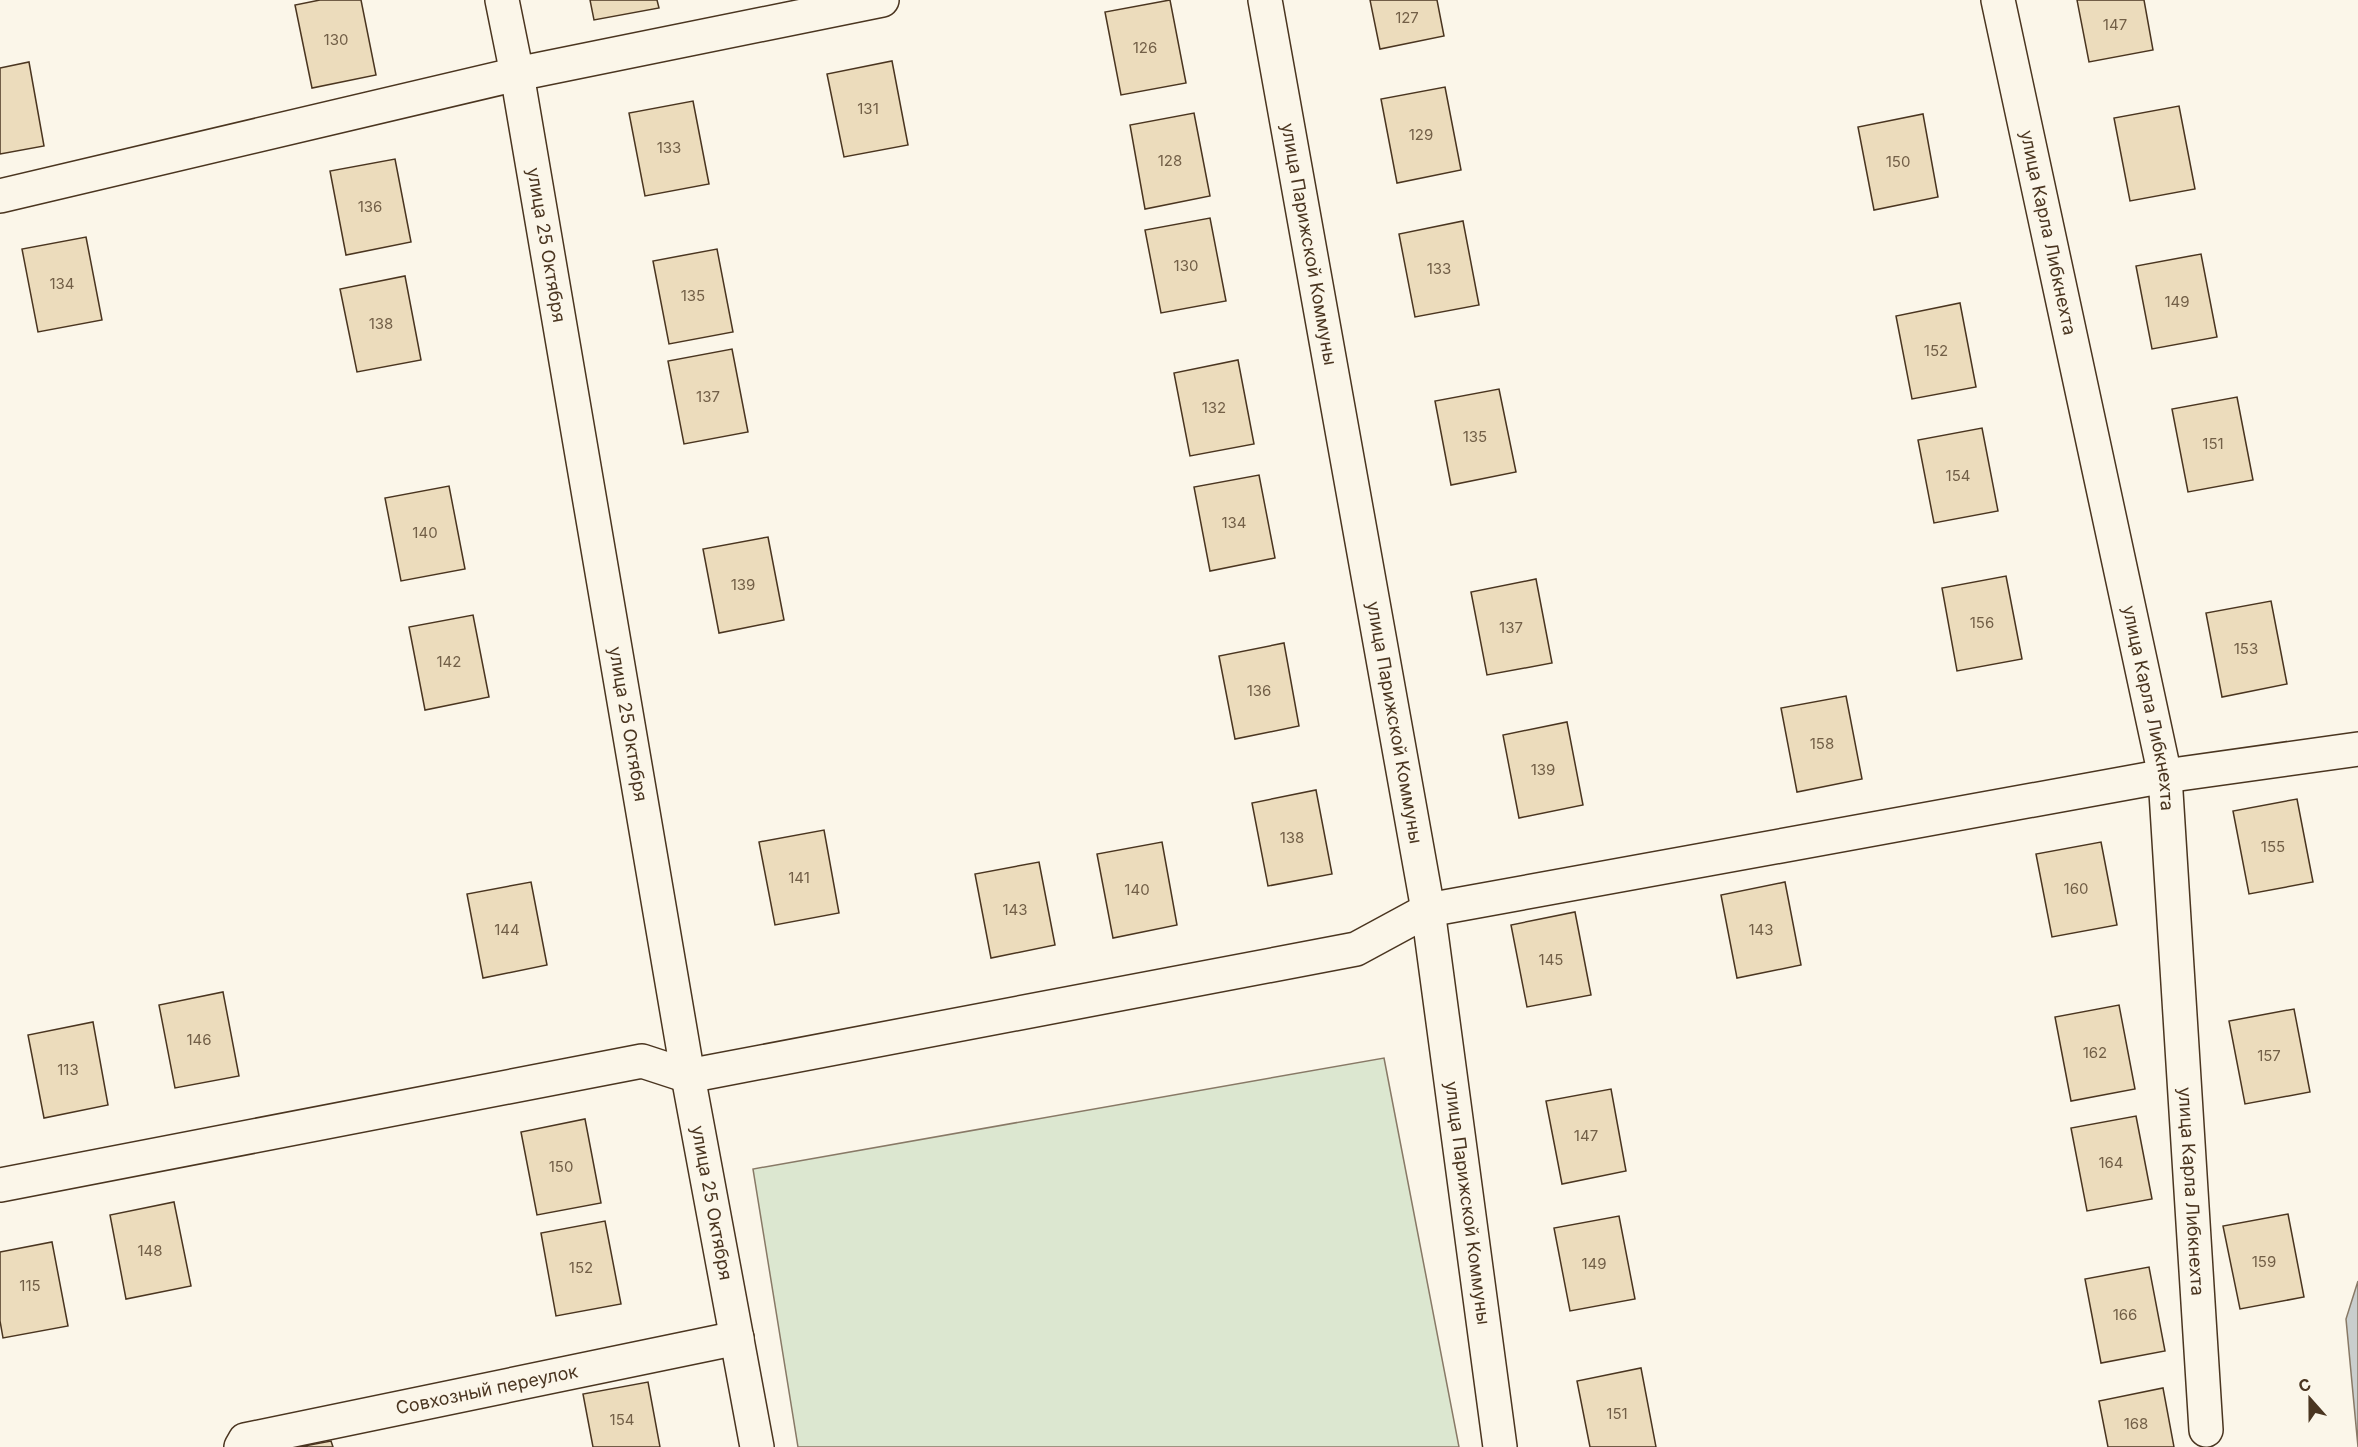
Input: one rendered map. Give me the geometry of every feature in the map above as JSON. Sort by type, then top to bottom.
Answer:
[{"type":"street","name":"улица 25 Октября","points":[[502,0],[517,74],[688,1076],[757,1447]]},
{"type":"street","points":[[0,196],[517,74],[882,0]]},
{"type":"street","name":"улица Парижской Коммуны","points":[[1265,0],[1428,910],[1500,1447]]},
{"type":"street","name":"улица Карла Либкнехта","points":[[1998,0],[2165,776],[2206,1430]]},
{"type":"street","points":[[0,1185],[642,1062],[688,1076],[1356,949],[1428,910],[2165,776],[2358,749]]},
{"type":"street","name":"Совхозный переулок","points":[[241,1447],[245,1440],[737,1338]]},
{"type":"green space","points":[[1384,1058],[1459,1447],[798,1447],[753,1169]]},
{"type":"shaded area","points":[[2358,1281],[2358,1447],[2346,1319]]},
{"type":"building","points":[[320,0],[361,0],[376,75],[312,88],[295,5]]},
{"type":"building","points":[[590,0],[657,0],[659,8],[594,20]]},
{"type":"building","points":[[1170,0],[1186,83],[1121,95],[1105,12]]},
{"type":"building","points":[[1370,0],[1437,0],[1444,36],[1380,49]]},
{"type":"building","points":[[2077,0],[2144,0],[2153,50],[2089,62]]},
{"type":"building","points":[[892,61],[908,145],[844,157],[827,74]]},
{"type":"building","points":[[29,62],[44,146],[0,154],[0,68]]},
{"type":"building","points":[[1445,87],[1461,170],[1397,183],[1381,99]]},
{"type":"building","points":[[693,101],[709,184],[645,196],[629,113]]},
{"type":"building","points":[[2179,106],[2195,189],[2130,201],[2114,118]]},
{"type":"building","points":[[1194,113],[1210,196],[1145,209],[1130,125]]},
{"type":"building","points":[[1923,114],[1938,197],[1874,210],[1858,127]]},
{"type":"building","points":[[395,159],[411,242],[346,255],[330,171]]},
{"type":"building","points":[[1210,218],[1226,301],[1161,313],[1145,230]]},
{"type":"building","points":[[1463,221],[1479,305],[1415,317],[1399,234]]},
{"type":"building","points":[[86,237],[102,320],[38,332],[22,249]]},
{"type":"building","points":[[717,249],[733,332],[669,344],[653,261]]},
{"type":"building","points":[[2201,254],[2217,337],[2152,349],[2136,266]]},
{"type":"building","points":[[405,276],[421,360],[357,372],[340,289]]},
{"type":"building","points":[[1960,303],[1976,387],[1912,399],[1896,316]]},
{"type":"building","points":[[732,349],[748,432],[684,444],[668,361]]},
{"type":"building","points":[[1238,360],[1254,444],[1190,456],[1174,373]]},
{"type":"building","points":[[1499,389],[1516,472],[1451,485],[1435,401]]},
{"type":"building","points":[[2237,397],[2253,480],[2188,492],[2172,409]]},
{"type":"building","points":[[1982,428],[1998,511],[1934,523],[1918,440]]},
{"type":"building","points":[[1259,475],[1275,558],[1210,571],[1194,487]]},
{"type":"building","points":[[449,486],[465,569],[401,581],[385,498]]},
{"type":"building","points":[[768,537],[784,620],[719,633],[703,549]]},
{"type":"building","points":[[2006,576],[2022,659],[1957,671],[1942,588]]},
{"type":"building","points":[[1536,579],[1552,663],[1487,675],[1471,592]]},
{"type":"building","points":[[2271,601],[2287,684],[2222,697],[2206,613]]},
{"type":"building","points":[[473,615],[489,697],[425,710],[409,627]]},
{"type":"building","points":[[1284,643],[1299,726],[1235,739],[1219,656]]},
{"type":"building","points":[[1846,696],[1862,779],[1797,792],[1781,708]]},
{"type":"building","points":[[1567,722],[1583,805],[1519,818],[1503,735]]},
{"type":"building","points":[[1316,790],[1332,874],[1268,886],[1252,803]]},
{"type":"building","points":[[2297,799],[2313,882],[2249,894],[2233,811]]},
{"type":"building","points":[[824,830],[839,913],[775,925],[759,842]]},
{"type":"building","points":[[1162,842],[1177,925],[1113,938],[1097,854]]},
{"type":"building","points":[[2101,842],[2117,925],[2052,937],[2036,854]]},
{"type":"building","points":[[1039,862],[1055,945],[991,958],[975,874]]},
{"type":"building","points":[[531,882],[547,965],[483,978],[467,894]]},
{"type":"building","points":[[1785,882],[1801,965],[1737,978],[1721,895]]},
{"type":"building","points":[[1575,912],[1591,995],[1527,1007],[1511,925]]},
{"type":"building","points":[[223,992],[239,1076],[175,1088],[159,1005]]},
{"type":"building","points":[[2119,1005],[2135,1089],[2071,1101],[2055,1017]]},
{"type":"building","points":[[2294,1009],[2310,1092],[2245,1104],[2229,1021]]},
{"type":"building","points":[[93,1022],[108,1105],[44,1118],[28,1035]]},
{"type":"building","points":[[1611,1089],[1626,1171],[1562,1184],[1546,1101]]},
{"type":"building","points":[[2136,1116],[2152,1199],[2087,1211],[2071,1128]]},
{"type":"building","points":[[585,1119],[601,1203],[537,1215],[521,1132]]},
{"type":"building","points":[[174,1202],[191,1286],[126,1299],[110,1215]]},
{"type":"building","points":[[2288,1214],[2304,1297],[2240,1309],[2223,1226]]},
{"type":"building","points":[[1619,1216],[1635,1299],[1570,1311],[1554,1228]]},
{"type":"building","points":[[605,1221],[621,1304],[556,1316],[541,1233]]},
{"type":"building","points":[[52,1242],[68,1326],[3,1338],[0,1321],[0,1252]]},
{"type":"building","points":[[2149,1267],[2165,1351],[2101,1363],[2085,1279]]},
{"type":"building","points":[[1641,1368],[1656,1447],[1590,1447],[1577,1381]]},
{"type":"building","points":[[648,1382],[660,1447],[593,1447],[583,1394]]},
{"type":"building","points":[[2163,1388],[2174,1447],[2108,1447],[2099,1401]]},
{"type":"building","points":[[331,1441],[333,1447],[299,1447]]}]
